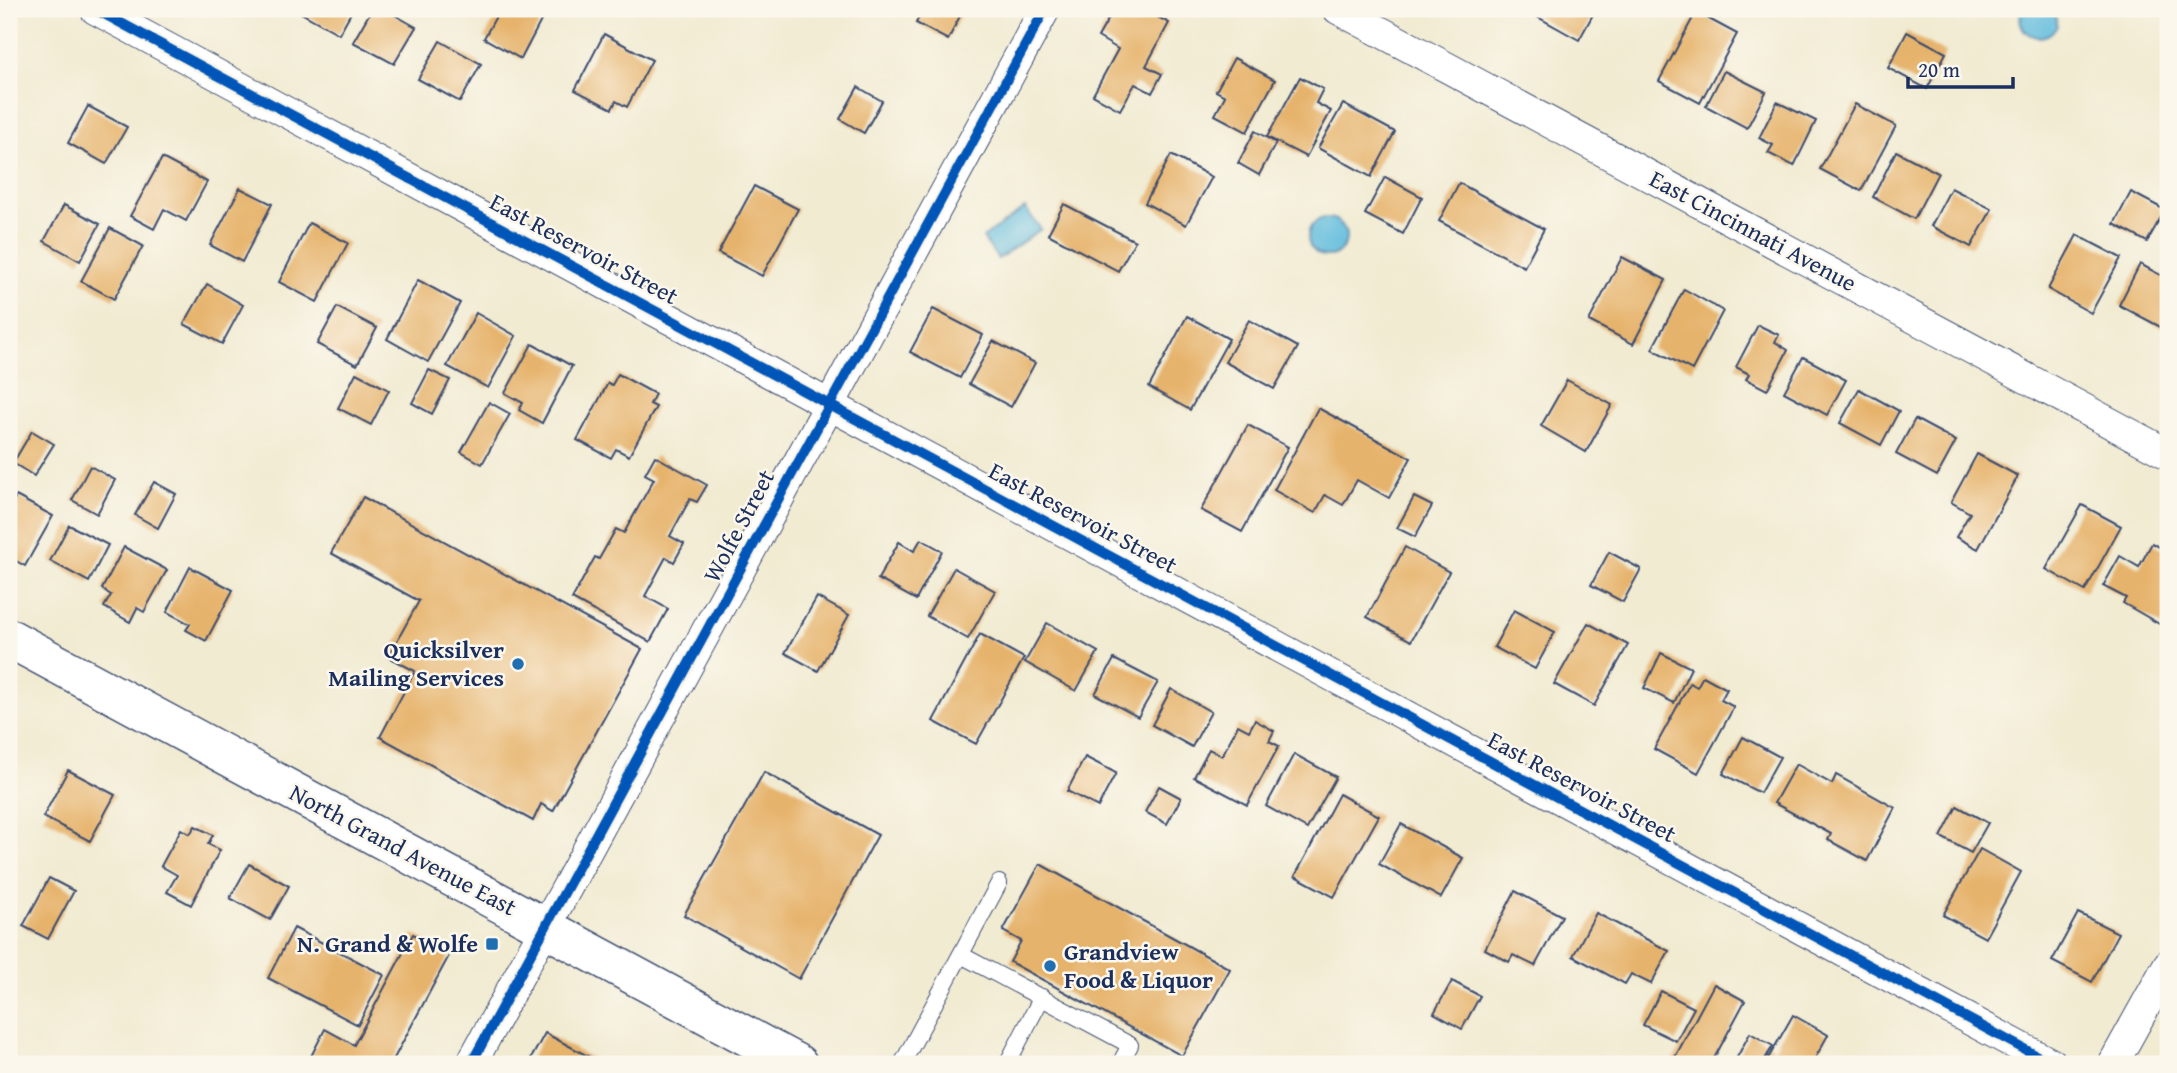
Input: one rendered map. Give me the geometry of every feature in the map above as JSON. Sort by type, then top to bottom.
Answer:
[{"type":"street","name":"East Reservoir Street","points":[[94,9],[2052,1064]]},
{"type":"street","name":"Wolfe Street","points":[[471,1064],[1045,9]]},
{"type":"street","name":"East Cincinnati Avenue","points":[[1338,9],[2168,454]]},
{"type":"street","name":"North Grand Avenue East","points":[[9,638],[798,1064]]},
{"type":"street","points":[[2113,1064],[2168,965]]},
{"type":"lane","points":[[902,1064],[999,883]]},
{"type":"lane","points":[[961,955],[1130,1045],[1120,1064]]},
{"type":"lane","points":[[1007,1064],[1042,997]]},
{"type":"water","points":[[2022,9],[2056,9],[2057,26],[2044,36],[2031,35],[2022,25]]},
{"type":"water","points":[[1025,208],[1041,229],[998,259],[983,238]]},
{"type":"water","points":[[1327,218],[1341,223],[1346,237],[1341,251],[1327,256],[1313,251],[1308,237],[1313,223]]},
{"type":"building","points":[[294,9],[353,9],[339,34]]},
{"type":"building","points":[[372,9],[384,9],[416,27],[394,64],[353,42]]},
{"type":"building","points":[[500,9],[532,9],[544,15],[521,59],[484,38]]},
{"type":"building","points":[[923,9],[963,10],[948,40],[916,23]]},
{"type":"building","points":[[1114,9],[1143,9],[1169,23],[1146,66],[1162,74],[1152,93],[1135,84],[1120,110],[1093,95],[1118,49],[1098,37]]},
{"type":"building","points":[[1540,9],[1596,9],[1579,40],[1536,16]]},
{"type":"building","points":[[1696,12],[1737,34],[1700,103],[1659,81]]},
{"type":"building","points":[[1907,32],[1946,53],[1927,89],[1888,68]]},
{"type":"building","points":[[604,34],[652,60],[627,107],[616,101],[612,109],[575,90]]},
{"type":"building","points":[[440,41],[481,64],[460,102],[418,79]]},
{"type":"building","points":[[1234,58],[1275,80],[1247,132],[1215,115],[1225,96],[1216,91]]},
{"type":"building","points":[[1724,71],[1766,92],[1747,128],[1706,106]]},
{"type":"building","points":[[1300,77],[1323,89],[1316,103],[1331,111],[1306,157],[1267,137]]},
{"type":"building","points":[[858,87],[882,101],[864,133],[840,119]]},
{"type":"building","points":[[1777,102],[1816,121],[1794,166],[1768,153],[1773,145],[1759,138]]},
{"type":"building","points":[[1343,104],[1395,132],[1371,177],[1318,148]]},
{"type":"building","points":[[1855,104],[1896,126],[1861,191],[1820,169]]},
{"type":"building","points":[[88,106],[127,127],[106,164],[68,143]]},
{"type":"building","points":[[1255,131],[1276,143],[1259,175],[1238,163]]},
{"type":"building","points":[[1896,151],[1938,173],[1914,219],[1873,197]]},
{"type":"building","points":[[1171,155],[1212,177],[1186,225],[1145,203]]},
{"type":"building","points":[[162,158],[207,182],[186,221],[164,209],[154,229],[130,216]]},
{"type":"building","points":[[1385,177],[1422,197],[1403,234],[1365,214]]},
{"type":"building","points":[[1459,183],[1544,229],[1524,267],[1439,221]]},
{"type":"building","points":[[754,186],[798,209],[762,276],[718,253]]},
{"type":"building","points":[[240,188],[272,204],[242,262],[210,245]]},
{"type":"building","points":[[1951,188],[1992,209],[1971,247],[1931,226]]},
{"type":"building","points":[[2131,192],[2165,210],[2147,242],[2114,224]]},
{"type":"building","points":[[1064,204],[1135,241],[1118,271],[1048,234]]},
{"type":"building","points":[[64,205],[100,224],[80,261],[44,241]]},
{"type":"building","points":[[309,223],[348,243],[317,302],[279,282]]},
{"type":"building","points":[[110,228],[143,246],[114,299],[81,281]]},
{"type":"building","points":[[2077,235],[2121,258],[2091,313],[2048,289]]},
{"type":"building","points":[[1622,257],[1666,280],[1633,344],[1589,321]]},
{"type":"building","points":[[2140,264],[2168,279],[2168,331],[2119,305]]},
{"type":"building","points":[[418,280],[460,303],[428,362],[387,339]]},
{"type":"building","points":[[207,284],[243,305],[222,344],[184,324]]},
{"type":"building","points":[[1684,289],[1723,311],[1692,370],[1652,349]]},
{"type":"building","points":[[337,307],[377,328],[357,365],[317,344]]},
{"type":"building","points":[[933,309],[983,335],[960,378],[910,352]]},
{"type":"building","points":[[476,313],[516,336],[488,388],[447,366]]},
{"type":"building","points":[[1187,316],[1229,339],[1190,410],[1149,387]]},
{"type":"building","points":[[1249,320],[1298,347],[1274,389],[1225,362]]},
{"type":"building","points":[[1758,325],[1779,335],[1775,342],[1788,350],[1767,390],[1746,379],[1749,374],[1736,367]]},
{"type":"building","points":[[993,341],[1035,363],[1011,407],[969,384]]},
{"type":"building","points":[[532,344],[572,366],[542,423],[519,410],[523,403],[505,393]]},
{"type":"building","points":[[1803,357],[1846,380],[1827,415],[1784,392]]},
{"type":"building","points":[[429,370],[450,380],[432,414],[412,403]]},
{"type":"building","points":[[356,373],[389,390],[371,425],[338,408]]},
{"type":"building","points":[[618,374],[655,394],[650,404],[656,407],[629,456],[616,449],[611,458],[577,440],[608,383],[612,385]]},
{"type":"building","points":[[1567,380],[1612,405],[1586,452],[1541,426]]},
{"type":"building","points":[[1859,389],[1899,411],[1881,445],[1840,423]]},
{"type":"building","points":[[489,402],[510,414],[482,464],[461,452]]},
{"type":"building","points":[[1318,408],[1411,458],[1389,498],[1357,480],[1343,505],[1325,495],[1315,513],[1274,490]]},
{"type":"building","points":[[1915,419],[1956,441],[1937,476],[1896,454]]},
{"type":"building","points":[[1248,425],[1288,447],[1242,532],[1201,510]]},
{"type":"building","points":[[32,431],[54,444],[34,476],[13,463]]},
{"type":"building","points":[[1977,454],[2018,476],[1978,549],[1956,537],[1970,513],[1951,502]]},
{"type":"building","points":[[655,456],[707,485],[697,502],[690,499],[670,536],[684,544],[674,562],[666,557],[645,596],[668,609],[650,642],[572,599],[595,557],[599,559],[616,529],[624,533],[654,479],[645,474]]},
{"type":"building","points":[[90,466],[115,480],[97,514],[72,500]]},
{"type":"building","points":[[154,482],[176,494],[158,528],[135,515]]},
{"type":"building","points":[[16,496],[53,516],[25,566],[9,557],[9,509]]},
{"type":"building","name":"Quicksilver Mailing Services","points":[[363,497],[642,649],[553,811],[541,804],[533,821],[380,737],[415,671],[388,657],[419,601],[331,553]]},
{"type":"building","points":[[1414,497],[1432,506],[1415,537],[1397,528]]},
{"type":"building","points":[[2082,505],[2121,526],[2085,591],[2046,569]]},
{"type":"building","points":[[69,525],[108,545],[89,582],[50,561]]},
{"type":"building","points":[[921,539],[942,551],[916,600],[878,579],[899,542],[914,551]]},
{"type":"building","points":[[2152,543],[2168,552],[2168,629],[2123,603],[2126,598],[2103,586],[2120,556],[2139,567]]},
{"type":"building","points":[[124,547],[167,570],[144,612],[137,608],[130,622],[104,607],[111,595],[102,589]]},
{"type":"building","points":[[1405,547],[1449,572],[1411,641],[1367,617]]},
{"type":"building","points":[[1609,552],[1641,569],[1623,602],[1591,585]]},
{"type":"building","points":[[190,567],[233,590],[206,641],[186,630],[190,624],[167,612]]},
{"type":"building","points":[[954,568],[995,591],[968,639],[927,616]]},
{"type":"building","points":[[817,597],[849,615],[818,671],[785,653]]},
{"type":"building","points":[[1514,610],[1555,632],[1535,669],[1494,647]]},
{"type":"building","points":[[1047,623],[1098,652],[1076,691],[1025,662]]},
{"type":"building","points":[[1588,623],[1628,645],[1594,706],[1554,684]]},
{"type":"building","points":[[980,634],[1024,658],[976,744],[933,721]]},
{"type":"building","points":[[1661,653],[1691,668],[1674,703],[1644,688]]},
{"type":"building","points":[[1114,659],[1158,682],[1138,717],[1095,694]]},
{"type":"building","points":[[1703,676],[1727,689],[1721,700],[1734,707],[1698,773],[1654,749],[1690,683],[1697,687]]},
{"type":"building","points":[[1171,689],[1211,712],[1192,747],[1152,725]]},
{"type":"building","points":[[1255,720],[1274,731],[1269,741],[1279,746],[1247,805],[1194,777],[1209,749],[1222,756],[1238,725],[1249,731]]},
{"type":"building","points":[[1743,737],[1780,757],[1760,793],[1723,774]]},
{"type":"building","points":[[1294,754],[1336,777],[1307,829],[1266,806]]},
{"type":"building","points":[[1085,757],[1116,773],[1098,807],[1067,791]]},
{"type":"building","points":[[1796,764],[1832,784],[1836,775],[1895,808],[1867,861],[1828,840],[1831,834],[1774,803]]},
{"type":"building","points":[[68,770],[115,795],[90,841],[43,817]]},
{"type":"building","points":[[764,772],[878,835],[799,979],[684,915]]},
{"type":"building","points":[[1159,786],[1181,798],[1167,824],[1145,812]]},
{"type":"building","points":[[1339,794],[1379,816],[1334,897],[1295,876]]},
{"type":"building","points":[[1957,806],[1988,823],[1971,853],[1941,837]]},
{"type":"building","points":[[1401,824],[1463,858],[1441,898],[1379,864]]},
{"type":"building","points":[[195,826],[213,835],[208,844],[220,850],[191,905],[167,892],[177,875],[161,866],[181,829],[190,834]]},
{"type":"building","points":[[1980,849],[2021,872],[1985,938],[1943,915]]},
{"type":"building","points":[[249,864],[289,886],[270,920],[230,898]]},
{"type":"building","points":[[1040,864],[1230,969],[1182,1056],[1010,962],[1021,941],[1003,931]]},
{"type":"building","points":[[49,878],[74,891],[48,939],[23,926]]},
{"type":"building","points":[[1515,891],[1562,916],[1535,966],[1513,955],[1509,962],[1485,949]]},
{"type":"building","points":[[1596,913],[1669,951],[1651,984],[1631,974],[1625,984],[1573,956]]},
{"type":"building","points":[[2078,913],[2118,933],[2092,982],[2052,961]]},
{"type":"building","points":[[294,928],[384,975],[358,1025],[268,978]]},
{"type":"building","points":[[413,934],[450,954],[391,1064],[307,1064],[325,1029],[354,1045]]},
{"type":"building","points":[[1452,981],[1480,996],[1462,1029],[1434,1013]]},
{"type":"building","points":[[1714,984],[1745,1001],[1711,1064],[1680,1064],[1673,1061]]},
{"type":"building","points":[[1661,991],[1694,1008],[1676,1041],[1643,1025]]},
{"type":"building","points":[[1793,1015],[1828,1035],[1812,1064],[1765,1064]]},
{"type":"building","points":[[545,1033],[597,1061],[596,1064],[528,1064]]},
{"type":"building","points":[[1750,1033],[1773,1046],[1762,1064],[1734,1063]]},
{"type":"cycle path","points":[[95,9],[2052,1064]]},
{"type":"cycle path","points":[[471,1064],[1045,9]]},
{"type":"place","name":"Quicksilver Mailing Services","points":[[518,664]]},
{"type":"place","name":"N. Grand & Wolfe","points":[[492,944]]},
{"type":"place","name":"Grandview Food & Liquor","points":[[1050,966]]}]
